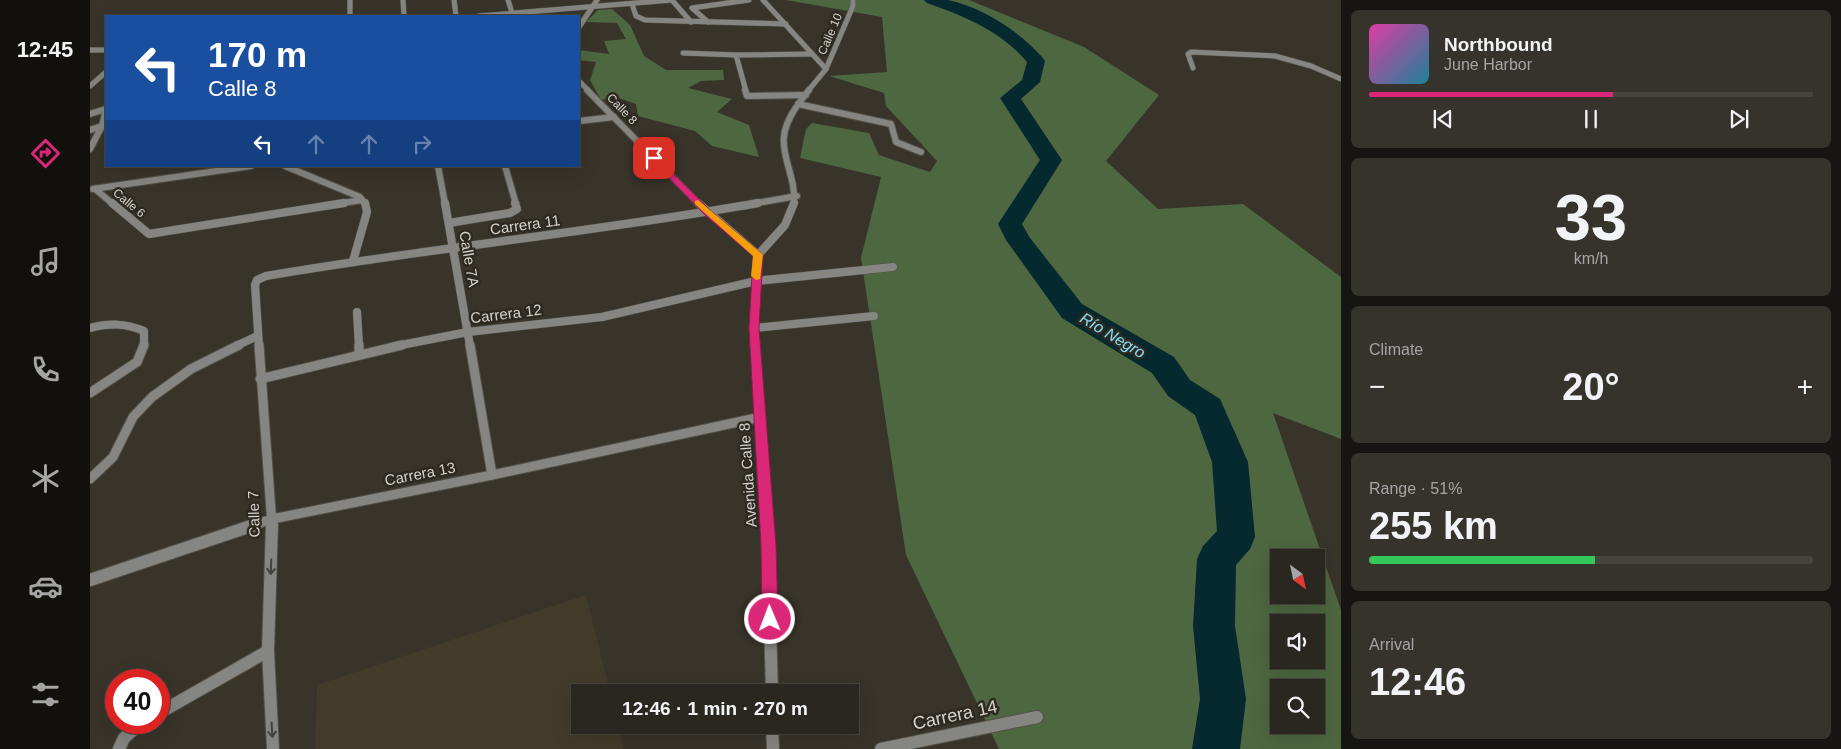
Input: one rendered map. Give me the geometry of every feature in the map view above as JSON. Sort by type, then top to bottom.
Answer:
[{"type":"street","points":[[350,0],[350,15]]},
{"type":"street","points":[[404,0],[404,15]]},
{"type":"street","points":[[454,0],[456,15]]},
{"type":"street","points":[[508,0],[512,14]]},
{"type":"street","points":[[558,0],[563,8]]},
{"type":"street","points":[[580,26],[597,0]]},
{"type":"street","points":[[496,15],[672,0],[691,22]]},
{"type":"street","points":[[708,22],[692,8],[749,0]]},
{"type":"street","points":[[763,0],[826,69]]},
{"type":"street","name":"Calle 10","points":[[797,196],[796,183],[785,154],[784,132],[798,104],[826,69],[853,6],[853,0]]},
{"type":"street","points":[[632,4],[636,16],[645,20],[786,24]]},
{"type":"street","points":[[90,50],[105,50]]},
{"type":"street","points":[[1193,68],[1188,54],[1191,52],[1248,54],[1291,60],[1341,79]]},
{"type":"street","points":[[683,53],[736,55],[812,54]]},
{"type":"street","points":[[736,55],[747,96],[806,95]]},
{"type":"street","points":[[90,86],[105,74]]},
{"type":"street","name":"Calle 8","points":[[580,81],[707,212],[758,255]]},
{"type":"street","points":[[798,104],[891,124],[896,142],[921,152]]},
{"type":"street","points":[[90,105],[105,109]]},
{"type":"street","points":[[90,114],[105,109]]},
{"type":"street","points":[[90,149],[102,126],[105,113]]},
{"type":"street","points":[[580,121],[614,117]]},
{"type":"street","points":[[90,130],[102,126]]},
{"type":"street","points":[[93,189],[244,167]]},
{"type":"street","points":[[287,167],[360,197],[367,212],[353,261]]},
{"type":"street","name":"Calle 7A","points":[[438,167],[492,475]]},
{"type":"street","points":[[449,223],[510,213],[517,209],[505,167]]},
{"type":"street","name":"Calle 6","points":[[93,189],[149,234],[362,200]]},
{"type":"street","points":[[758,255],[781,233],[793,212],[797,196]]},
{"type":"street","name":"Carrera 11","points":[[257,280],[266,276],[353,261],[454,249],[707,212],[797,196]]},
{"type":"street","name":"Avenida Calle 8","points":[[758,255],[754,328],[768,545],[772,684]]},
{"type":"street","name":"Carrera 12","points":[[260,379],[359,354],[468,332],[602,317],[756,281],[893,267]]},
{"type":"street","name":"Calle 7","points":[[257,280],[255,285],[257,336],[272,519],[268,651],[273,749]]},
{"type":"street","points":[[357,312],[359,354]]},
{"type":"street","points":[[754,328],[874,316]]},
{"type":"street","points":[[90,328],[104,324],[129,324],[144,331],[144,346],[137,362],[90,393]]},
{"type":"street","points":[[90,479],[113,457],[133,417],[152,397],[190,368],[257,336]]},
{"type":"street","name":"Carrera 13","points":[[90,580],[272,519],[761,418]]},
{"type":"street","points":[[170,707],[268,651]]},
{"type":"street","name":"Carrera 14","points":[[881,749],[1037,717]]},
{"type":"street","points":[[119,749],[124,738],[128,734]]},
{"type":"street","points":[[772,734],[773,749]]},
{"type":"shaded area","points":[[586,595],[608,684],[571,684],[571,734],[620,734],[624,749],[315,749],[317,685]]},
{"type":"green space","points":[[786,0],[969,0],[1084,47],[1159,95],[1106,161],[1158,209],[1243,204],[1341,277],[1341,439],[1273,413],[1320,549],[1270,549],[1270,604],[1325,604],[1325,564],[1341,610],[1341,749],[999,749],[906,555],[861,258],[881,177],[800,158],[806,129],[812,123],[869,133],[879,155],[930,172],[937,161],[886,106],[884,93],[829,76],[887,72],[882,17]]},
{"type":"green space","points":[[612,9],[630,25],[644,56],[666,70],[723,70],[724,80],[701,81],[688,88],[732,99],[717,112],[749,125],[759,157],[712,146],[695,131],[638,116],[636,104],[616,97],[601,100],[590,80],[596,62],[580,60],[580,50],[609,54],[604,41],[626,39],[617,23],[586,22],[598,10]]},
{"type":"waterway","name":"Río Negro","points":[[932,0],[961,10],[989,23],[1015,39],[1036,61],[1031,82],[1010,98],[1051,160],[1010,224],[1019,240],[1072,311],[1163,365],[1179,388],[1208,408],[1230,462],[1236,537],[1217,559],[1214,626],[1223,699],[1216,749]]},
{"type":"slow traffic","points":[[698,202],[707,212],[758,255],[756,276]]},
{"type":"route","points":[[654,158],[707,212],[758,255],[754,328],[768,545],[770,619]]}]
